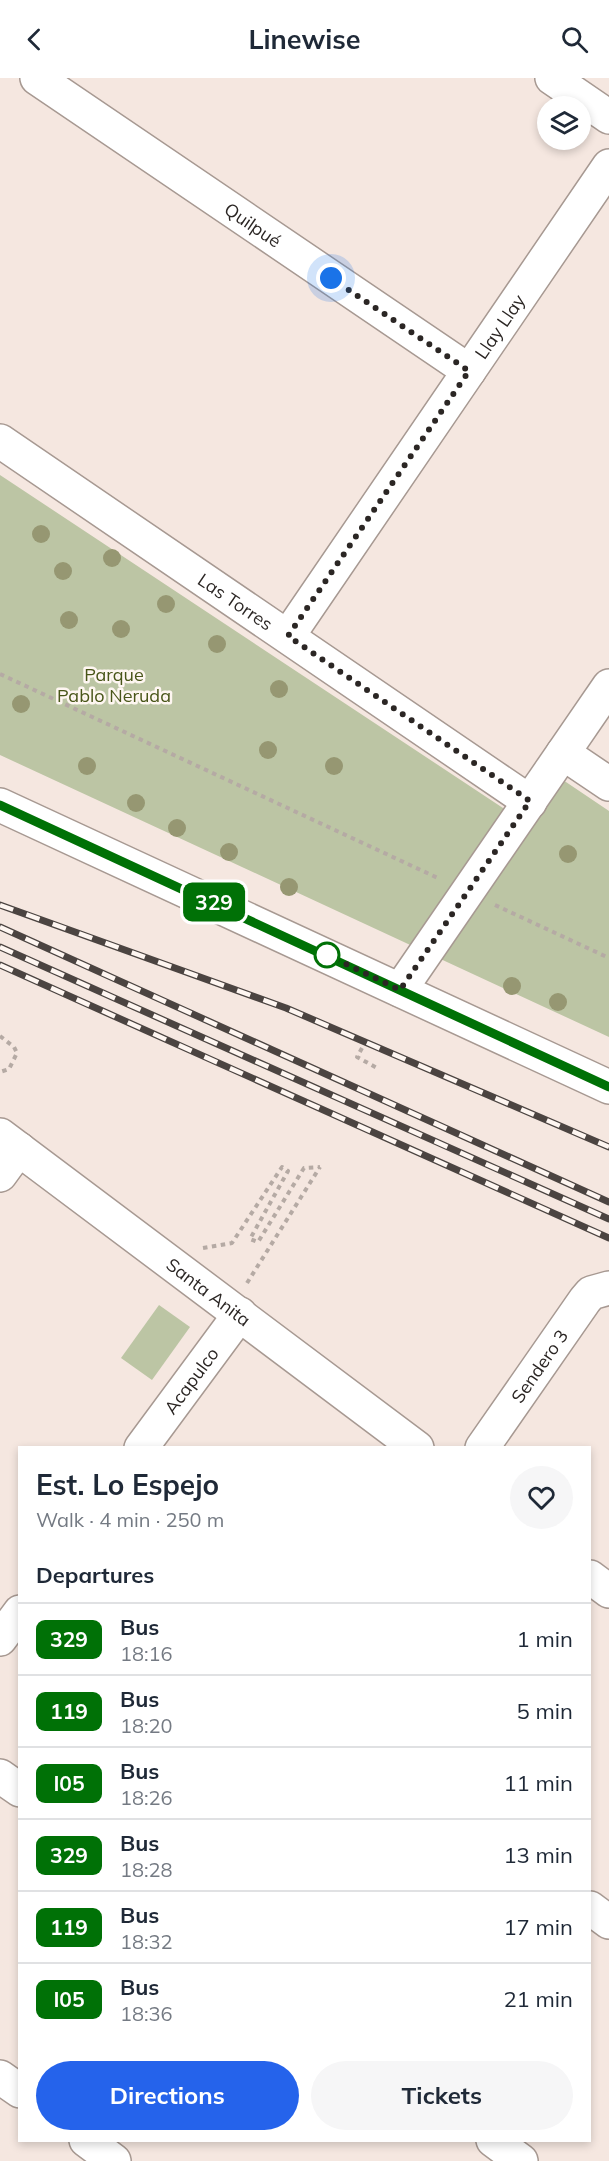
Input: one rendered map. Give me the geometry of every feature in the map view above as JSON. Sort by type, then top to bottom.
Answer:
[{"type":"street","name":"Quilpué","points":[[37,78],[469,371]]},
{"type":"street","points":[[552,78],[609,117]]},
{"type":"street","name":"Llay Llay","points":[[288,636],[609,166]]},
{"type":"street","name":"Las Torres","points":[[0,441],[530,801]]},
{"type":"street","points":[[400,990],[609,686]]},
{"type":"street","points":[[563,753],[609,784]]},
{"type":"street","points":[[0,805],[609,1087]]},
{"type":"street","name":"Santa Anita","points":[[6,1153],[179,1268],[414,1446]]},
{"type":"street","name":"Sendero 3","points":[[483,1446],[585,1300],[604,1288]]},
{"type":"street","name":"Acapulco","points":[[142,1446],[240,1314]]},
{"type":"street","points":[[591,1577],[609,1591]]},
{"type":"street","points":[[0,1639],[18,1615]]},
{"type":"street","points":[[0,1776],[18,1789]]},
{"type":"street","points":[[591,1909],[609,1922]]},
{"type":"street","points":[[0,2077],[18,2090]]},
{"type":"street","points":[[89,2142],[114,2161]]},
{"type":"street","points":[[497,2142],[521,2161]]},
{"type":"path","points":[[0,674],[609,958]]},
{"type":"path","points":[[0,1036],[17,1053],[9,1069],[0,1072]]},
{"type":"path","points":[[362,1048],[357,1057],[379,1069]]},
{"type":"path","points":[[179,1268],[193,1250],[232,1243],[282,1167],[288,1171],[250,1239],[258,1242],[304,1168],[320,1167],[251,1276]]},
{"type":"green space","name":"Parque Pablo Neruda","points":[[0,475],[509,812],[563,780],[609,811],[609,1037],[0,755]]},
{"type":"green space","points":[[159,1305],[190,1327],[152,1380],[121,1358]]},
{"type":"railway","points":[[0,905],[286,1008],[609,1147]]},
{"type":"railway","points":[[0,927],[609,1202]]},
{"type":"railway","points":[[0,947],[609,1219]]},
{"type":"railway","points":[[0,965],[609,1238]]},
{"type":"bus line","name":"329","points":[[0,805],[609,1087]]},
{"type":"route","points":[[327,955],[400,990],[530,801],[288,636],[469,371],[331,278]]}]
